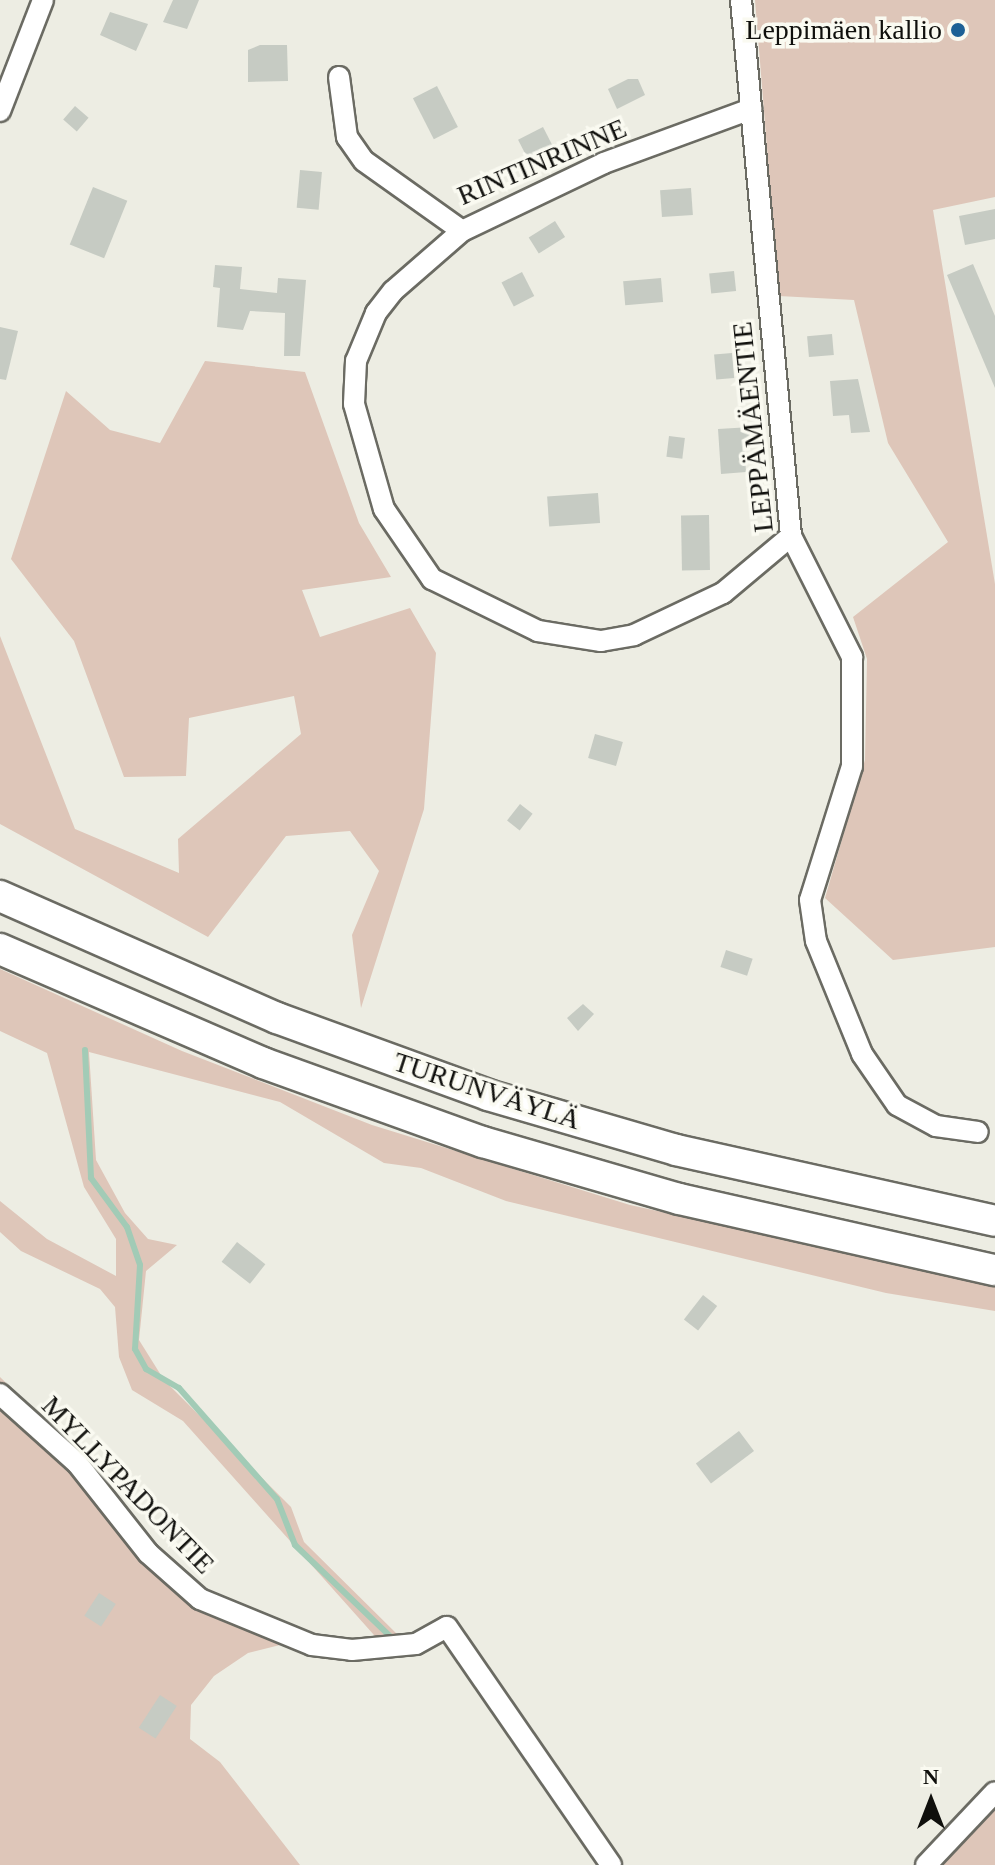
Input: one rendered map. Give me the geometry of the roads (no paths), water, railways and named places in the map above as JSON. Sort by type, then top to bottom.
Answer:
[{"type":"highway","name":"TURUNVÄYLÄ","points":[[0,896],[277,1018],[488,1095],[676,1150],[995,1221]]},
{"type":"highway","name":"TURUNVÄYLÄ","points":[[0,949],[263,1063],[483,1142],[739,1214],[995,1270]]},
{"type":"street","points":[[0,111],[43,0]]},
{"type":"street","name":"LEPPÄMÄENTIE","points":[[741,0],[791,536],[852,657],[852,766],[810,900],[816,941],[862,1054],[897,1105],[936,1126],[978,1132]]},
{"type":"street","name":"RINTINRINNE","points":[[339,77],[347,137],[364,161],[462,231],[604,163],[751,109]]},
{"type":"street","points":[[462,231],[393,291],[376,313],[356,361],[354,404],[384,509],[432,579],[538,631],[601,641],[634,635],[723,593],[791,536]]},
{"type":"street","name":"MYLLYPADONTIE","points":[[0,1394],[77,1463],[148,1553],[200,1599],[312,1645],[352,1650],[416,1644],[447,1627],[611,1865]]},
{"type":"street","points":[[926,1865],[995,1792]]},
{"type":"waterway","points":[[85,1050],[91,1178],[127,1227],[140,1265],[135,1349],[146,1369],[179,1388],[277,1499],[295,1545],[394,1640]]},
{"type":"place","name":"Leppimäen kallio","points":[[958,30]]}]
